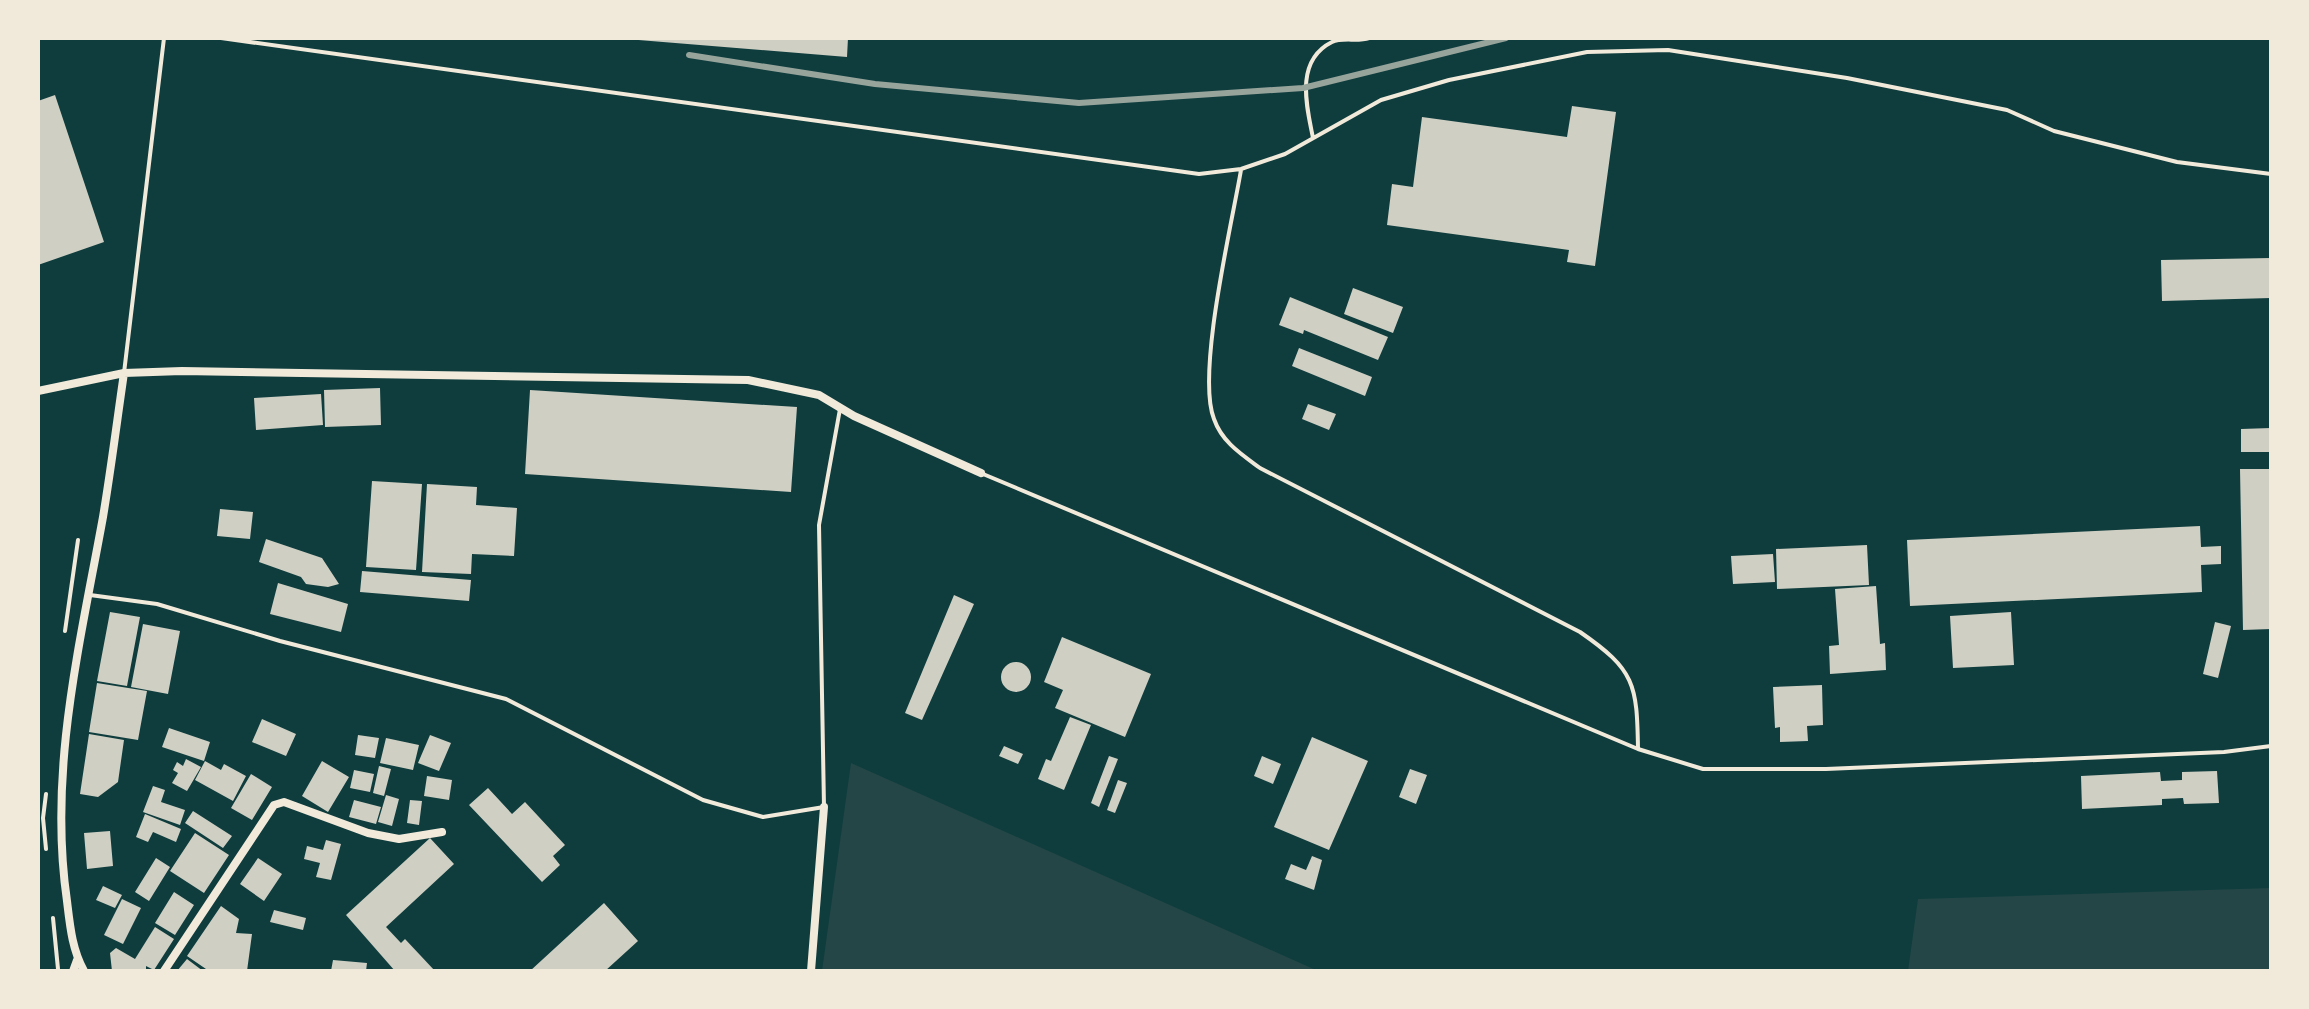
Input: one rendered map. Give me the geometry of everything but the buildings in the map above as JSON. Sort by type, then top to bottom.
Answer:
[{"type":"street","points":[[84,971],[77,960],[65,888],[59,813],[77,652],[124,373]]},
{"type":"street","points":[[38,391],[124,373],[622,375],[748,380],[819,395],[981,473]]},
{"type":"street","points":[[164,971],[274,805],[284,802],[368,833],[399,839],[442,832]]},
{"type":"street","points":[[811,971],[824,807]]},
{"type":"street","points":[[73,971],[77,960]]},
{"type":"lane","points":[[124,373],[164,38]]},
{"type":"lane","points":[[221,38],[1199,174],[1241,169],[1285,154],[1381,100],[1449,80],[1587,52],[1668,50],[1847,78],[1993,107],[2054,131],[2177,162],[2271,174]]},
{"type":"lane","points":[[1313,138],[1303,88],[1311,63],[1332,42],[1369,38]]},
{"type":"lane","points":[[1241,169],[1211,345],[1208,391],[1213,419],[1228,444],[1260,468],[1580,632],[1613,655],[1628,677],[1637,700],[1638,749]]},
{"type":"lane","points":[[87,595],[157,604],[280,641],[506,699],[703,800],[763,817],[824,807],[819,688],[819,525],[841,408]]},
{"type":"lane","points":[[981,473],[1638,749],[1703,769],[1826,769],[2224,752],[2271,746]]},
{"type":"shaded area","points":[[851,763],[1318,971],[822,971]]},
{"type":"shaded area","points":[[2271,888],[2271,971],[1908,971],[1918,899]]},
{"type":"railway","points":[[689,55],[875,84],[1079,103],[1303,88],[1506,38]]}]
